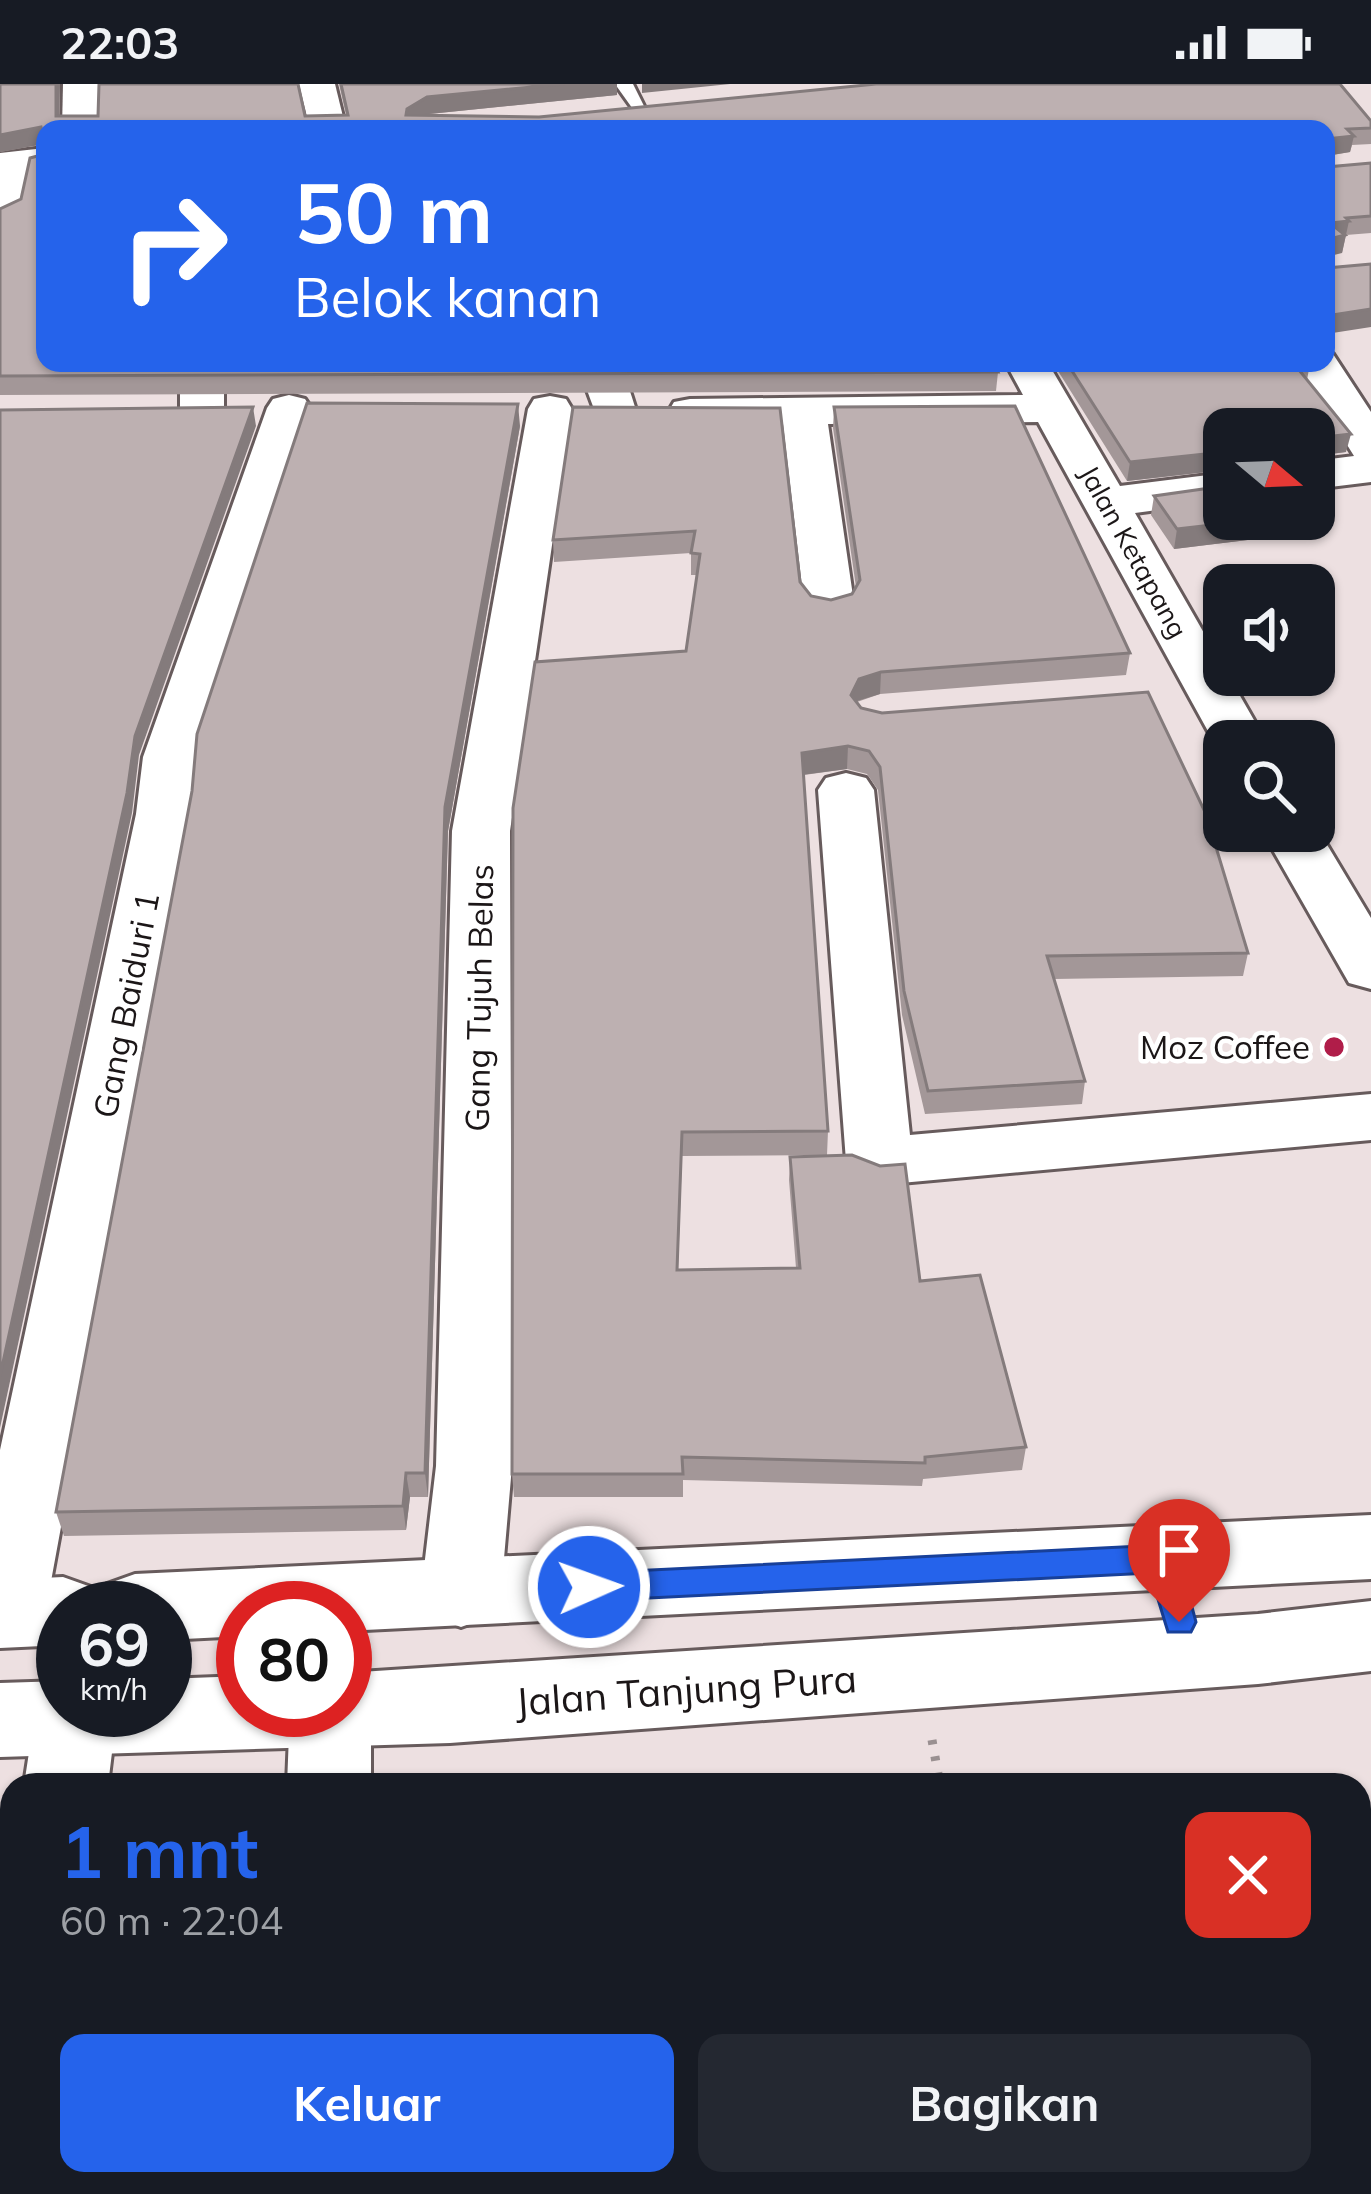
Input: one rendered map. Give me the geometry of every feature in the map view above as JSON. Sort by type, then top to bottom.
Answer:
[{"type":"main road","points":[[80,120],[81,84]]},
{"type":"main road","points":[[317,84],[326,120]]},
{"type":"main road","points":[[622,101],[688,104]]},
{"type":"main road","points":[[0,215],[14,160],[36,159]]},
{"type":"main road","points":[[155,410],[202,409],[202,372]]},
{"type":"main road","points":[[602,372],[614,410],[804,414],[1052,408]]},
{"type":"main road","name":"Jalan Ketapang","points":[[1033,372],[1106,502],[1185,691],[1216,720]]},
{"type":"main road","points":[[1324,372],[1371,448]]},
{"type":"main road","name":"Gang Baiduri 1","points":[[23,1613],[164,814],[170,757],[313,408],[202,409]]},
{"type":"main road","name":"Gang Tujuh Belas","points":[[460,1593],[474,1466],[481,831],[527,409],[614,410]]},
{"type":"main road","points":[[804,414],[829,603]]},
{"type":"main road","points":[[1335,472],[1371,468]]},
{"type":"main road","points":[[1106,502],[1203,490]]},
{"type":"main road","points":[[845,790],[879,1161],[1371,1117]]},
{"type":"main road","points":[[1303,852],[1371,969]]},
{"type":"main road","points":[[192,1605],[1371,1547]]},
{"type":"main road","points":[[1162,1558],[1187,1654]]},
{"type":"main road","name":"Jalan Tanjung Pura","points":[[47,1742],[329,1749],[1371,1636]]},
{"type":"building","points":[[0,84],[56,84],[56,116],[98,116],[99,84],[298,84],[305,116],[348,115],[341,84],[564,84],[427,97],[407,109],[406,115],[539,117],[876,84],[1340,84],[1371,121],[1371,128],[1347,129],[1354,136],[1335,138],[1335,120],[36,120],[36,128],[0,135]]},
{"type":"building","points":[[36,156],[36,372],[998,372],[0,376],[0,209],[21,199],[30,158]]},
{"type":"building","points":[[1371,163],[1371,216],[1346,218],[1349,221],[1335,222],[1335,166]]},
{"type":"building","points":[[1371,264],[1371,309],[1335,315],[1335,267]]},
{"type":"building","points":[[1073,372],[1301,372],[1330,408],[1203,408],[1203,454],[1130,462]]},
{"type":"building","points":[[307,403],[518,404],[445,807],[425,1473],[406,1473],[403,1506],[56,1512],[192,791],[197,734]]},
{"type":"building","points":[[1015,406],[1130,653],[881,672],[859,679],[851,695],[861,708],[882,713],[1148,692],[1203,808],[1203,852],[1217,852],[1248,953],[1047,956],[1085,1081],[928,1091],[904,991],[880,767],[869,751],[848,746],[802,753],[828,1131],[682,1132],[677,1270],[800,1268],[790,1157],[852,1155],[880,1166],[905,1164],[920,1281],[980,1275],[1026,1447],[925,1457],[925,1463],[682,1457],[683,1474],[512,1474],[513,808],[535,662],[686,651],[700,554],[691,553],[695,531],[553,540],[573,407],[780,408],[800,582],[811,596],[831,600],[852,594],[860,580],[834,407]]},
{"type":"building","points":[[253,407],[135,736],[127,793],[0,1376],[0,410]]},
{"type":"building","points":[[1335,414],[1351,434],[1335,436]]},
{"type":"building","points":[[1203,489],[1203,526],[1177,529],[1154,496]]},
{"type":"place","name":"Moz Coffee","points":[[1334,1047]]},
{"type":"route","points":[[589,1587],[1162,1558],[1179,1622]]}]
